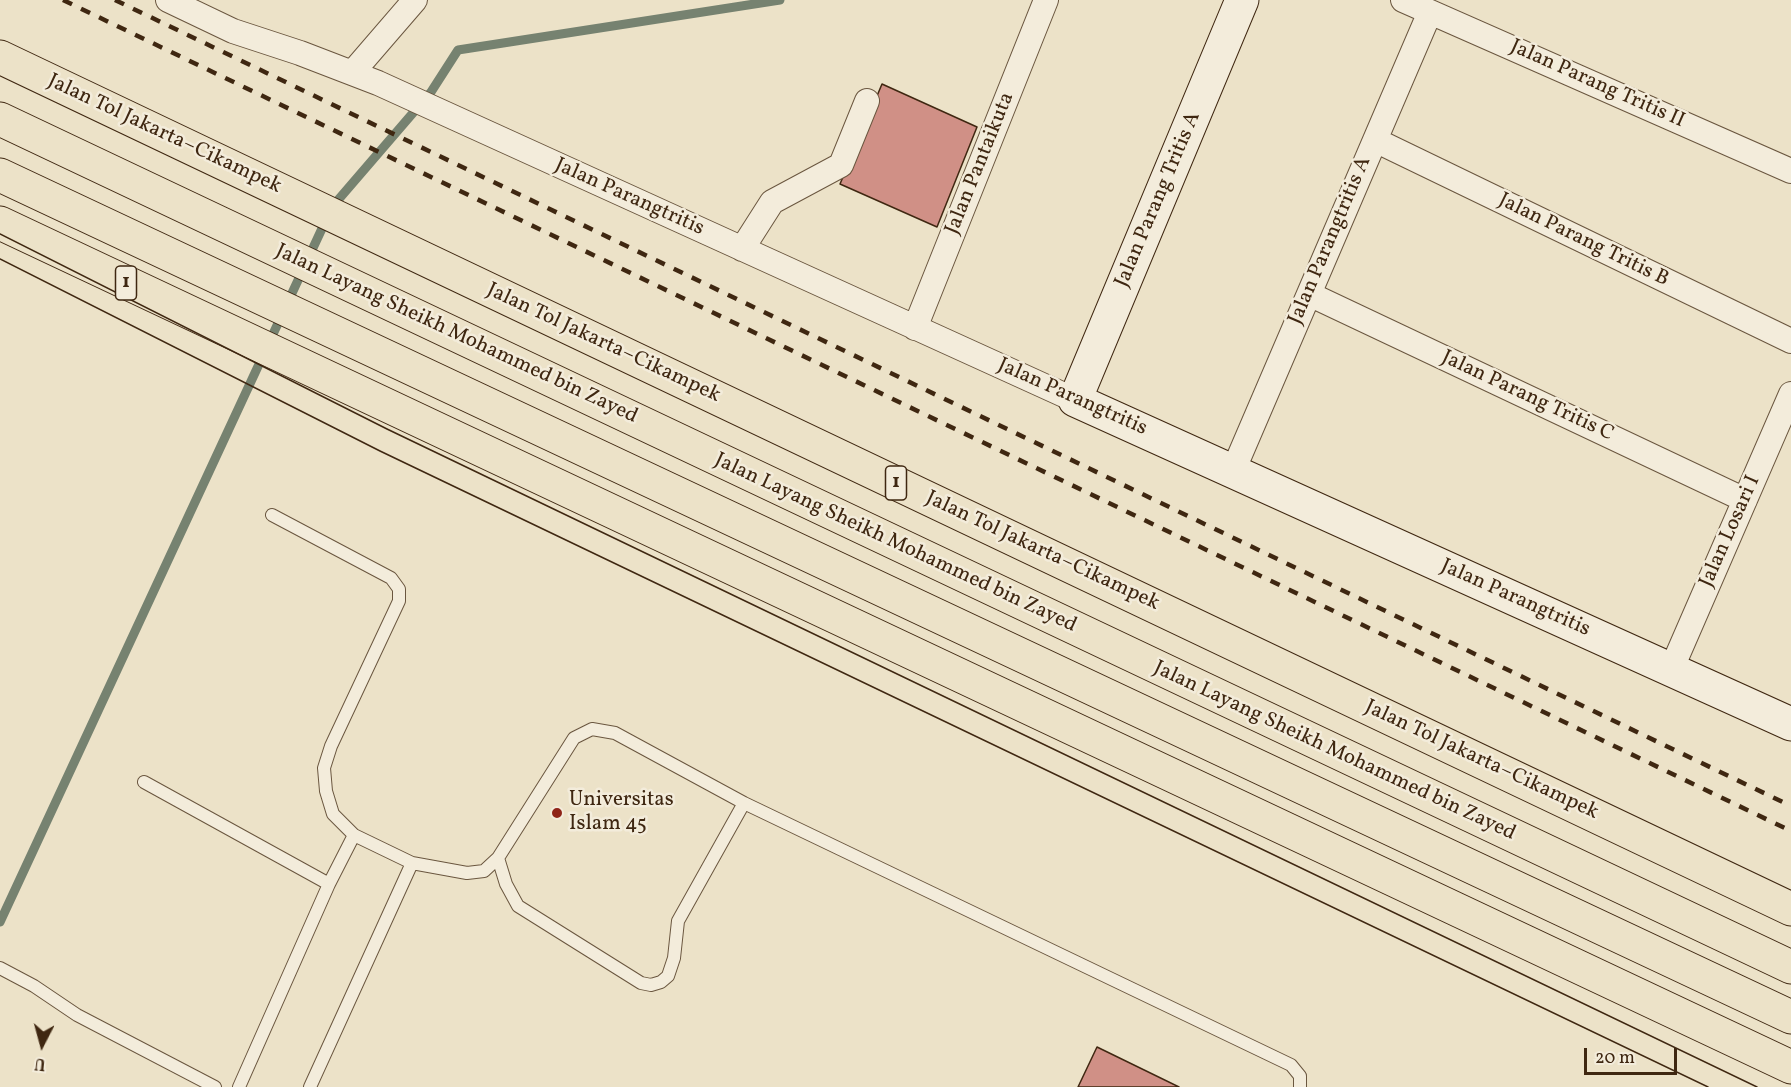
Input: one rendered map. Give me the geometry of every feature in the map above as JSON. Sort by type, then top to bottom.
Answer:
[{"type":"highway","name":"Jalan Tol Jakarta–Cikampek","points":[[0,57],[1791,909]]},
{"type":"highway","name":"Jalan Layang Sheikh Mohammed bin Zayed","points":[[0,119],[1791,967]]},
{"type":"highway","name":"Jalan Layang Sheikh Mohammed bin Zayed","points":[[0,176],[1791,1017]]},
{"type":"highway","name":"1","points":[[0,224],[1791,1067]]},
{"type":"street","name":"Jalan Parangtritis","points":[[168,0],[233,31],[378,83],[1791,724]]},
{"type":"street","points":[[352,74],[415,0]]},
{"type":"street","name":"Jalan Pantaikuta","points":[[915,328],[1046,0]]},
{"type":"street","name":"Jalan Parang Tritis A","points":[[1076,400],[1242,0]]},
{"type":"street","name":"Jalan Parang Tritis II","points":[[1403,0],[1791,171]]},
{"type":"street","name":"Jalan Parangtritis A","points":[[1233,471],[1430,12]]},
{"type":"street","points":[[742,249],[772,202],[841,165],[867,100]]},
{"type":"street","name":"Jalan Parang Tritis B","points":[[1375,140],[1791,341]]},
{"type":"street","name":"Jalan Parang Tritis C","points":[[1309,294],[1744,500]]},
{"type":"street","name":"Jalan Losari I","points":[[1671,670],[1791,394]]},
{"type":"lane","points":[[272,515],[391,578],[399,589],[399,601],[331,746],[324,768],[326,791],[333,814],[354,835],[412,863],[467,873],[484,871],[498,858],[574,738],[592,729],[615,733],[744,803],[1291,1065],[1300,1076],[1300,1087]]},
{"type":"lane","points":[[144,782],[329,884]]},
{"type":"lane","points":[[498,858],[506,884],[518,906],[641,983],[651,985],[661,982],[668,976],[674,958],[678,921],[744,803]]},
{"type":"lane","points":[[239,1087],[329,884],[354,835]]},
{"type":"lane","points":[[310,1087],[412,863]]},
{"type":"lane","points":[[0,968],[34,986],[77,1015],[215,1087]]},
{"type":"building","points":[[882,84],[977,127],[937,227],[840,184]]},
{"type":"building","points":[[1097,1047],[1179,1087],[1078,1087]]},
{"type":"waterway","points":[[0,922],[332,207],[431,92],[458,50],[780,0]]},
{"type":"tram line","points":[[0,234],[387,429],[1757,1087]]},
{"type":"tram line","points":[[0,259],[380,451],[1708,1087]]},
{"type":"railway","points":[[63,0],[1791,831]]},
{"type":"railway","points":[[115,0],[1791,806]]},
{"type":"place","name":"Universitas Islam 45","points":[[557,813]]}]
